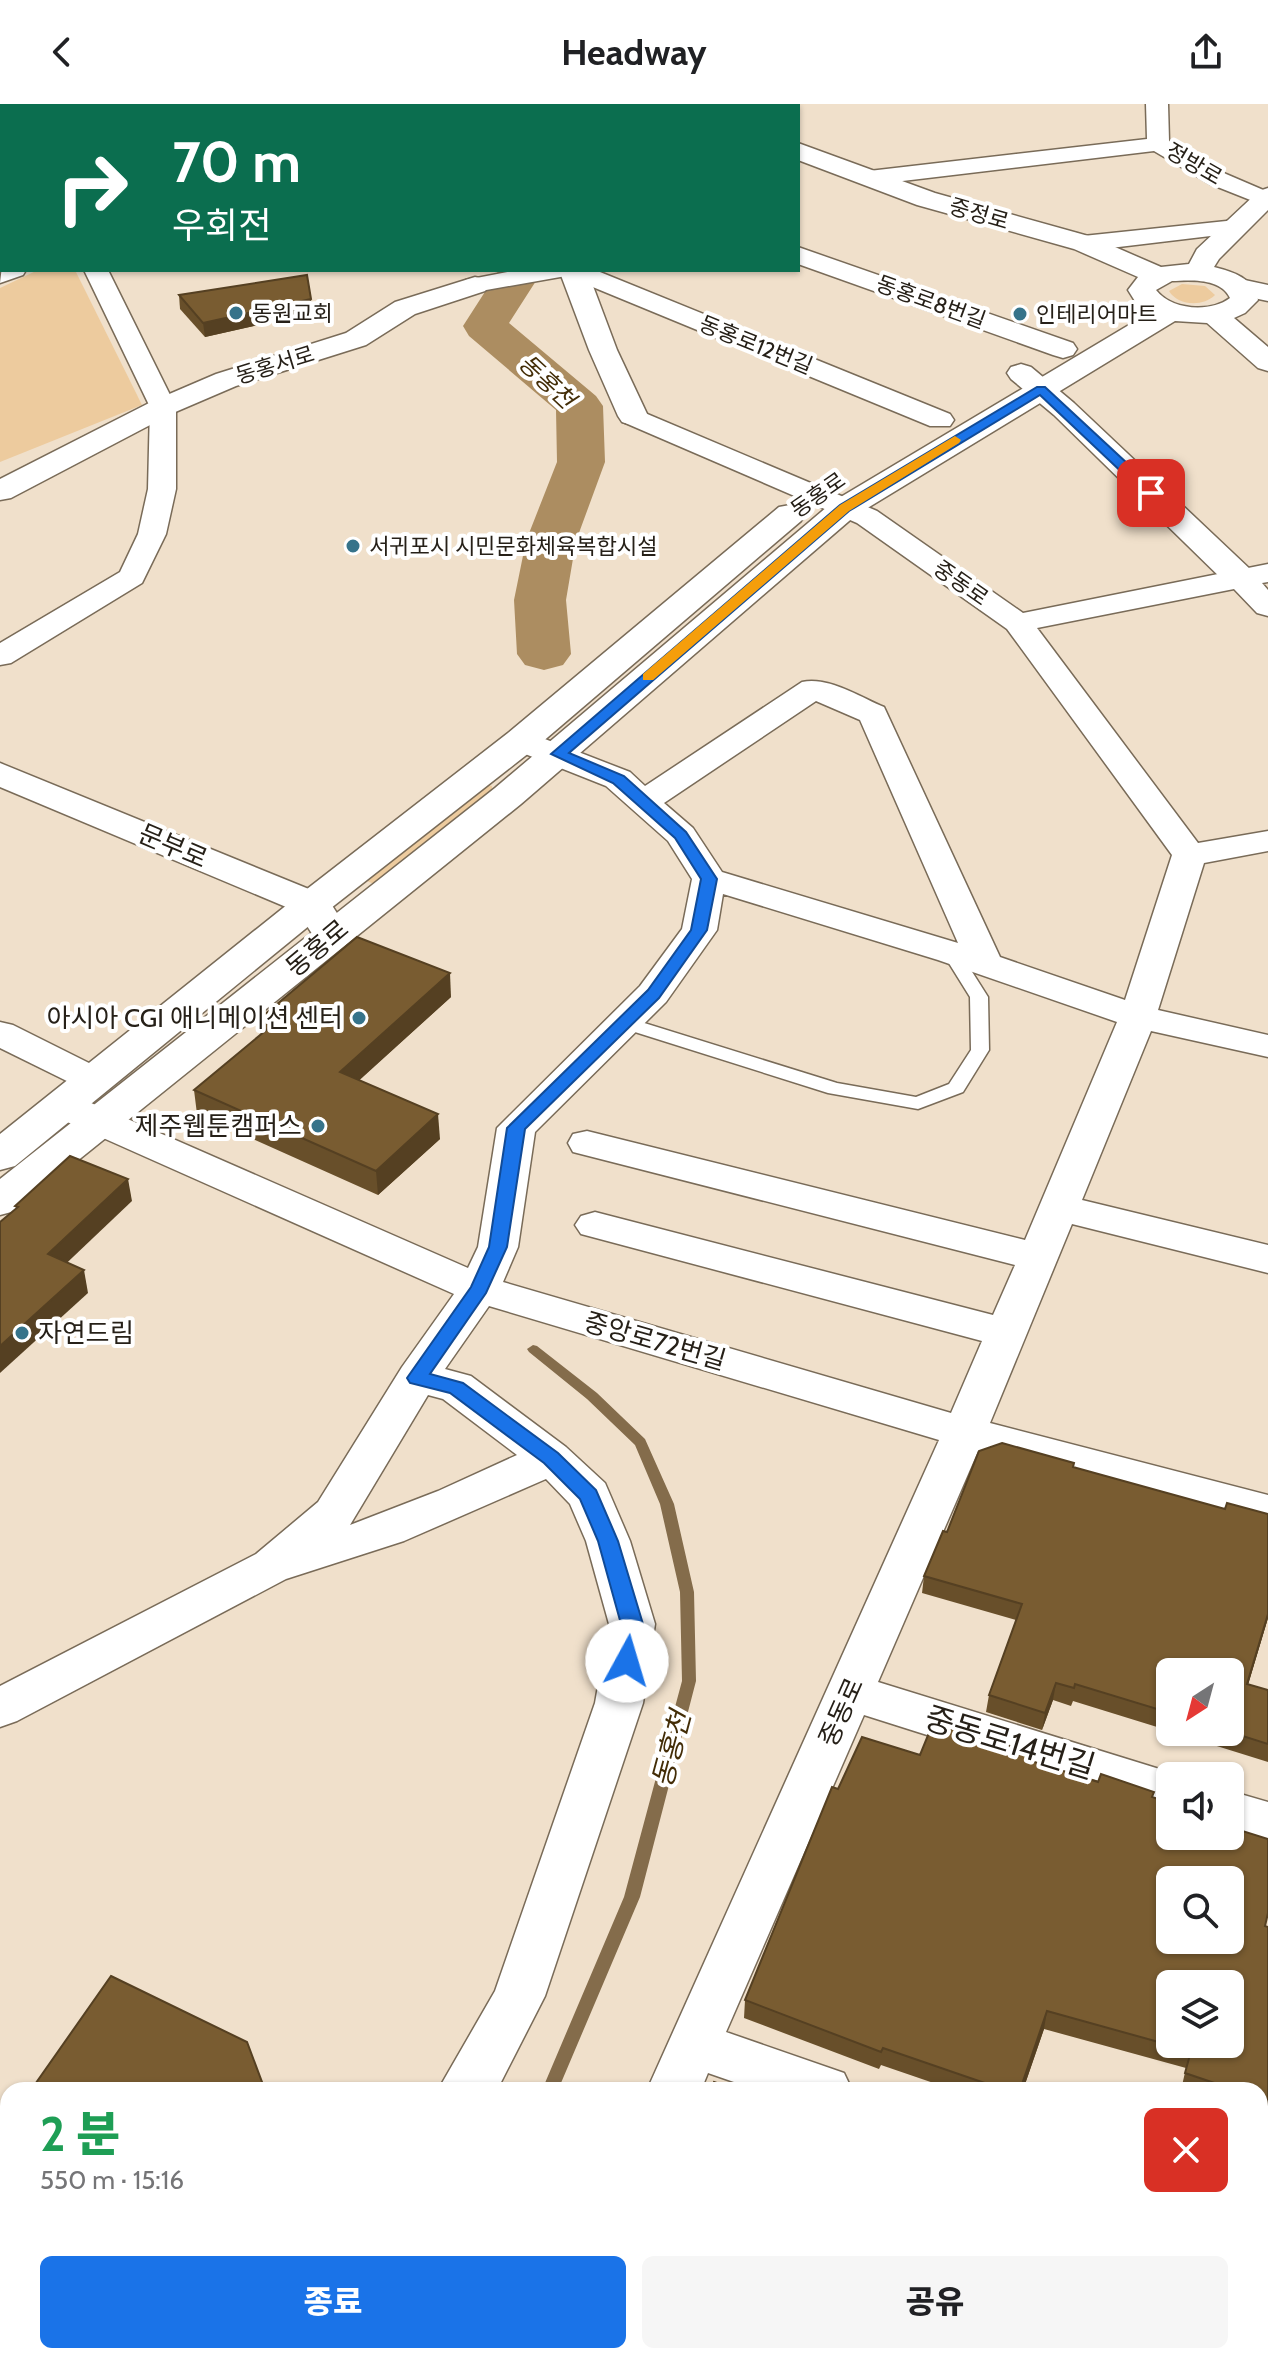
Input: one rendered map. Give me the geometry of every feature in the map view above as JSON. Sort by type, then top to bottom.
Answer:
[{"type":"main road","name":"중정로","points":[[800,152],[926,199],[1083,243],[1161,297]]},
{"type":"main road","points":[[1161,297],[1198,273],[1207,255],[1258,212]]},
{"type":"main road","name":"동홍로8번길","points":[[800,256],[1063,349]]},
{"type":"main road","name":"중동로","points":[[574,272],[603,350],[633,416]]},
{"type":"main road","points":[[1198,273],[1268,293]]},
{"type":"main road","name":"동홍서로","points":[[0,491],[163,407],[226,380],[356,339],[405,308],[475,285]]},
{"type":"main road","points":[[1213,314],[1232,310],[1243,303],[1244,293],[1240,287]]},
{"type":"main road","points":[[1161,297],[1213,314],[1268,362]]},
{"type":"main road","name":"동홍로","points":[[0,1201],[87,1103],[312,904],[521,741],[940,420],[1031,381],[1063,349],[1161,297]]},
{"type":"main road","name":"동홍로","points":[[0,1156],[339,939],[559,754],[831,501],[1031,381],[1161,297]]},
{"type":"main road","points":[[1031,381],[1253,575]]},
{"type":"main road","name":"문부로","points":[[0,774],[312,904]]},
{"type":"main road","points":[[312,904],[339,939]]},
{"type":"street","name":"정방로","points":[[1157,104],[1158,144],[1218,179],[1258,212]]},
{"type":"street","points":[[869,178],[1158,144]]},
{"type":"street","points":[[1083,243],[1128,242],[1200,230],[1258,212]]},
{"type":"street","points":[[0,656],[132,577],[152,534],[162,489],[163,407],[97,272]]},
{"type":"street","name":"동홍서로","points":[[475,285],[549,272]]},
{"type":"street","name":"동홍로12번길","points":[[578,272],[940,420]]},
{"type":"street","name":"중동로","points":[[633,416],[867,517],[1018,623],[1189,855],[1138,1017],[1059,1208],[964,1432],[684,2067]]},
{"type":"street","points":[[1018,623],[1253,575],[1268,607]]},
{"type":"street","points":[[643,802],[813,689],[873,714],[985,964]]},
{"type":"street","points":[[521,741],[618,779],[681,835],[709,879],[951,952],[1138,1017],[1268,1046]]},
{"type":"street","points":[[1189,855],[1268,841]]},
{"type":"street","points":[[272,1566],[334,1514],[417,1378],[479,1289],[498,1247],[516,1128],[653,994],[699,930],[709,879]]},
{"type":"street","points":[[0,1033],[87,1103]]},
{"type":"street","name":"중앙로72번길","points":[[87,1103],[479,1289],[964,1432],[1268,1511]]},
{"type":"street","points":[[587,1143],[1038,1257]]},
{"type":"street","points":[[1059,1208],[1268,1259]]},
{"type":"street","points":[[595,1225],[1006,1333]]},
{"type":"street","points":[[417,1378],[456,1387],[551,1458],[589,1495],[608,1541],[632,1624],[619,1703],[519,1996],[471,2082]]},
{"type":"street","points":[[0,1708],[272,1566],[353,1543],[459,1503],[551,1458]]},
{"type":"street","name":"중동로14번길","points":[[850,1692],[1156,1788]]},
{"type":"street","points":[[1244,1815],[1268,1822]]},
{"type":"street","points":[[684,2067],[776,2082]]},
{"type":"lane","points":[[625,1023],[835,1089],[918,1103],[956,1088],[980,1050],[979,997],[951,952]]},
{"type":"shaded area","points":[[34,272],[76,272],[142,405],[0,462],[0,288]]},
{"type":"shaded area","points":[[1182,284],[1205,286],[1215,295],[1198,303],[1178,300],[1169,291]]},
{"type":"shaded area","points":[[487,785],[492,786],[492,790],[374,884],[367,881]]},
{"type":"building","points":[[307,275],[311,299],[203,323],[179,295]]},
{"type":"building","points":[[357,937],[450,973],[340,1072],[438,1114],[376,1171],[194,1090],[277,1021],[264,1015]]},
{"type":"building","points":[[70,1156],[128,1179],[48,1254],[84,1270],[0,1346],[0,1222]]},
{"type":"building","points":[[1002,1443],[1074,1463],[1073,1467],[1225,1509],[1227,1503],[1268,1514],[1268,1614],[1247,1684],[1268,1690],[1268,1744],[1244,1736],[1244,1658],[1156,1658],[1156,1709],[1075,1684],[1074,1688],[1056,1683],[1045,1713],[989,1695],[1022,1604],[924,1576],[943,1531],[947,1532],[979,1451]]},
{"type":"building","points":[[933,1723],[1030,1752],[1028,1760],[1098,1782],[1101,1774],[1154,1792],[1156,1850],[1244,1850],[1244,1831],[1268,1839],[1268,1913],[1265,1926],[1268,1927],[1268,2082],[1211,2082],[1185,2073],[1189,2058],[1244,2058],[1244,1970],[1156,1970],[1156,2041],[1047,2011],[1023,2082],[982,2082],[883,2048],[881,2052],[745,2000],[832,1787],[838,1789],[862,1737],[920,1755]]},
{"type":"building","points":[[111,1976],[247,2042],[262,2082],[37,2082]]},
{"type":"waterway","name":"동홍천","points":[[520,272],[485,326],[579,406],[581,462],[551,541],[540,600],[544,654]]},
{"type":"waterway","name":"동홍천","points":[[533,1349],[592,1396],[640,1442],[667,1504],[687,1592],[689,1681],[632,1897],[553,2082]]},
{"type":"slow traffic","points":[[648,677],[826,522],[870,491],[955,440]]},
{"type":"place","name":"동원교회","points":[[236,313]]},
{"type":"place","name":"인테리어마트","points":[[1020,314]]},
{"type":"place","name":"서귀포시 시민문화체육복합시설","points":[[353,546]]},
{"type":"place","name":"아시아 CGI 애니메이션 센터","points":[[359,1018]]},
{"type":"place","name":"제주웹툰캠퍼스","points":[[318,1126]]},
{"type":"place","name":"자연드림","points":[[22,1333]]},
{"type":"route","points":[[627,1661],[632,1624],[608,1541],[589,1495],[551,1458],[456,1387],[417,1378],[479,1289],[498,1247],[516,1128],[653,994],[699,930],[709,879],[681,835],[618,779],[559,754],[826,522],[870,491],[1041,389],[1151,493]]}]
